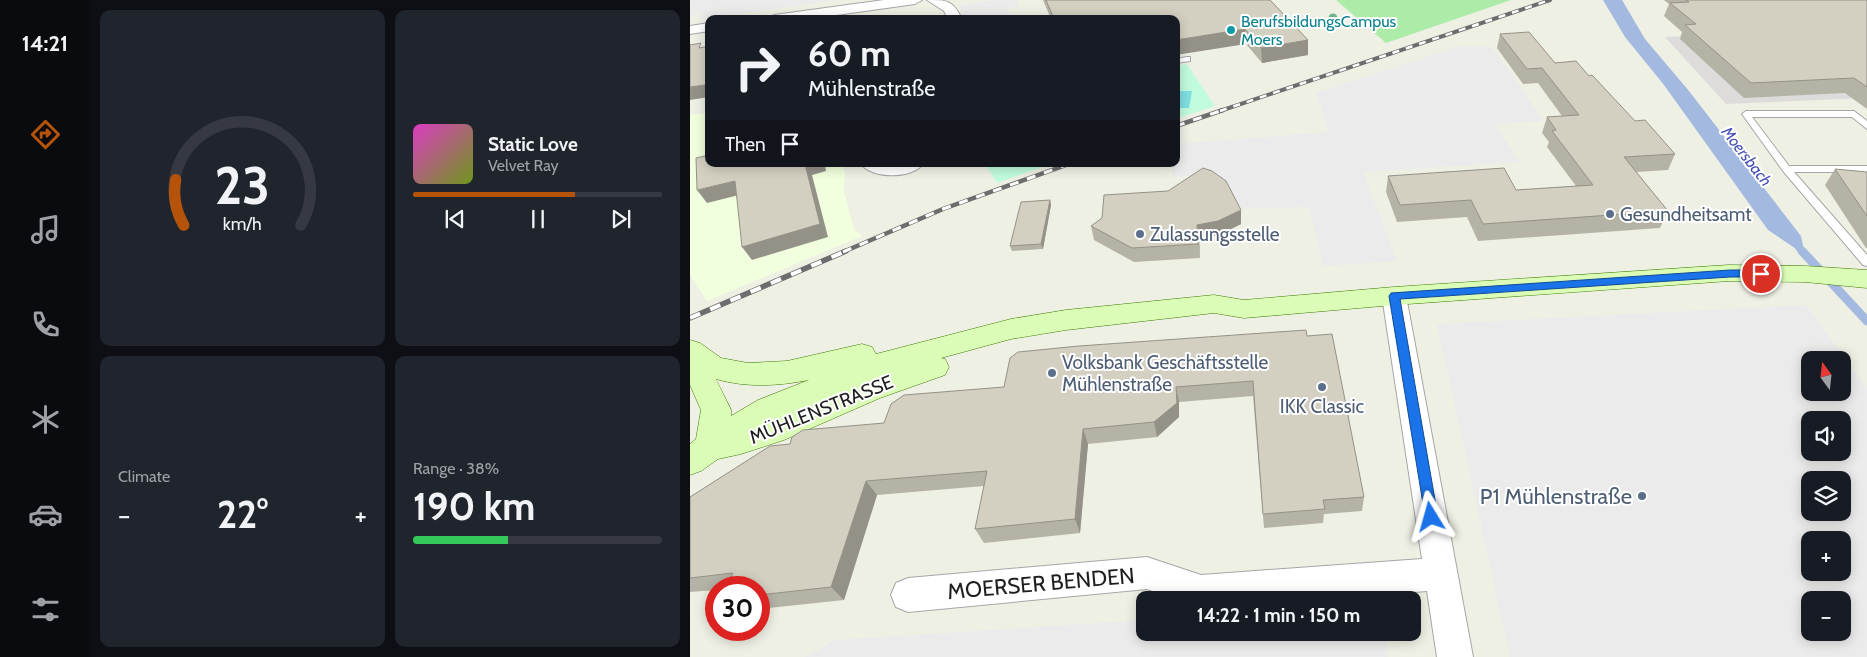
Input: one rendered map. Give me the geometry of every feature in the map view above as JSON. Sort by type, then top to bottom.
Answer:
[{"type":"main road","name":"MÜHLENSTRASSE","points":[[697,449],[769,409],[869,367],[1011,328],[1100,315],[1214,304],[1244,309],[1394,296],[1730,273],[1865,273]]},
{"type":"main road","name":"MÜHLENSTRASSE","points":[[697,449],[754,438],[904,377],[970,355],[1112,328],[1225,317],[1244,309]]},
{"type":"main road","points":[[690,351],[710,365],[744,374],[782,373],[828,364],[982,320],[1043,310],[1070,310],[1100,315]]},
{"type":"main road","points":[[690,351],[716,410],[697,449]]},
{"type":"street","points":[[804,15],[915,0]]},
{"type":"street","points":[[934,0],[950,8],[953,15]]},
{"type":"street","points":[[690,30],[705,28]]},
{"type":"street","points":[[876,167],[879,169],[900,167]]},
{"type":"street","points":[[1394,296],[1455,657]]},
{"type":"street","name":"MOERSER BENDEN","points":[[908,595],[1148,573],[1201,592],[1441,574]]},
{"type":"lane","points":[[1180,60],[1187,59]]},
{"type":"lane","points":[[1865,273],[1762,139],[1746,114],[1854,114],[1867,126]]},
{"type":"lane","points":[[1786,169],[1867,169]]},
{"type":"shaded area","points":[[692,0],[841,0],[730,15],[705,15],[705,18],[700,19],[702,14],[690,16]]},
{"type":"shaded area","points":[[993,0],[1016,0],[1018,7],[1008,8],[1010,15],[961,15],[960,5]]},
{"type":"shaded area","name":"Moersbach","points":[[1603,0],[1622,0],[1645,39],[1689,91],[1801,236],[1805,255],[1768,230],[1664,85],[1625,37]]},
{"type":"shaded area","points":[[1867,29],[1867,98],[1726,104],[1665,37]]},
{"type":"shaded area","points":[[1457,47],[1492,47],[1544,121],[1495,124],[1519,162],[1363,172],[1397,261],[1324,266],[1309,207],[1230,209],[1202,175],[1172,177],[1172,167],[1180,167],[1180,144],[1329,132],[1316,93]]},
{"type":"shaded area","points":[[1187,64],[1215,106],[1180,118],[1180,65]]},
{"type":"shaded area","points":[[1180,91],[1192,91],[1189,108],[1180,108]]},
{"type":"shaded area","points":[[705,113],[705,167],[843,167],[845,172],[844,192],[854,229],[862,236],[707,301],[690,275],[690,115]]},
{"type":"shaded area","points":[[987,167],[1042,167],[997,183]]},
{"type":"shaded area","name":"P1 Mühlenstraße","points":[[1806,305],[1840,351],[1801,351],[1801,401],[1851,401],[1851,366],[1867,388],[1867,657],[1510,657],[1437,324]]},
{"type":"shaded area","points":[[1136,621],[1136,641],[1387,641],[1388,657],[805,657],[836,640]]},
{"type":"green space","points":[[1336,0],[1511,0],[1386,43]]},
{"type":"building","points":[[1046,0],[1270,0],[1308,40],[1261,48],[1245,29],[1180,39],[1180,15],[1052,15]]},
{"type":"building","points":[[1686,0],[1867,0],[1867,87],[1854,78],[1751,83],[1685,25],[1696,24],[1670,3],[1689,2]]},
{"type":"building","points":[[1529,32],[1555,63],[1576,61],[1589,76],[1592,75],[1635,121],[1645,120],[1675,154],[1624,157],[1668,211],[1483,224],[1471,200],[1400,205],[1388,176],[1504,168],[1516,190],[1593,185],[1552,131],[1556,130],[1547,117],[1579,115],[1542,68],[1527,69],[1500,34]]},
{"type":"building","points":[[701,43],[699,48],[705,47],[705,85],[690,87],[690,45]]},
{"type":"building","points":[[705,156],[705,167],[806,167],[820,224],[742,247],[735,181],[697,190],[696,158]]},
{"type":"building","points":[[1203,168],[1212,171],[1226,181],[1241,210],[1218,221],[1197,225],[1198,244],[1132,248],[1091,226],[1102,218],[1104,195],[1168,191]]},
{"type":"building","points":[[1835,169],[1867,172],[1867,216]]},
{"type":"building","points":[[1050,200],[1041,244],[1010,246],[1021,202]]},
{"type":"building","points":[[1306,330],[1307,336],[1332,334],[1364,497],[1323,500],[1325,509],[1263,514],[1253,381],[1176,387],[1177,403],[1154,422],[1083,429],[1075,519],[975,529],[987,471],[866,481],[831,587],[770,594],[770,576],[732,576],[733,573],[690,578],[690,497],[770,446],[790,444],[792,437],[803,430],[884,423],[891,404],[904,395],[1004,387],[1010,358],[1018,352]]},
{"type":"waterway","name":"Moersbach","points":[[1799,248],[1802,251]]},
{"type":"waterway","name":"Moersbach","points":[[1802,251],[1867,321]]},
{"type":"railway","points":[[1220,111],[1550,0]]},
{"type":"railway","points":[[1180,125],[1223,110]]},
{"type":"railway","points":[[843,252],[943,209],[1061,167]]},
{"type":"railway","points":[[690,318],[846,251]]},
{"type":"place","name":"BerufsbildungsCampus Moers","points":[[1231,30]]},
{"type":"place","name":"Gesundheitsamt","points":[[1610,214]]},
{"type":"place","name":"Zulassungsstelle","points":[[1140,234]]},
{"type":"place","name":"Volksbank Geschäftsstelle Mühlenstraße","points":[[1052,373]]},
{"type":"place","name":"IKK Classic","points":[[1322,387]]},
{"type":"place","name":"P1 Mühlenstraße","points":[[1642,496]]},
{"type":"route","points":[[1431,517],[1394,296],[1730,273],[1761,274]]}]
